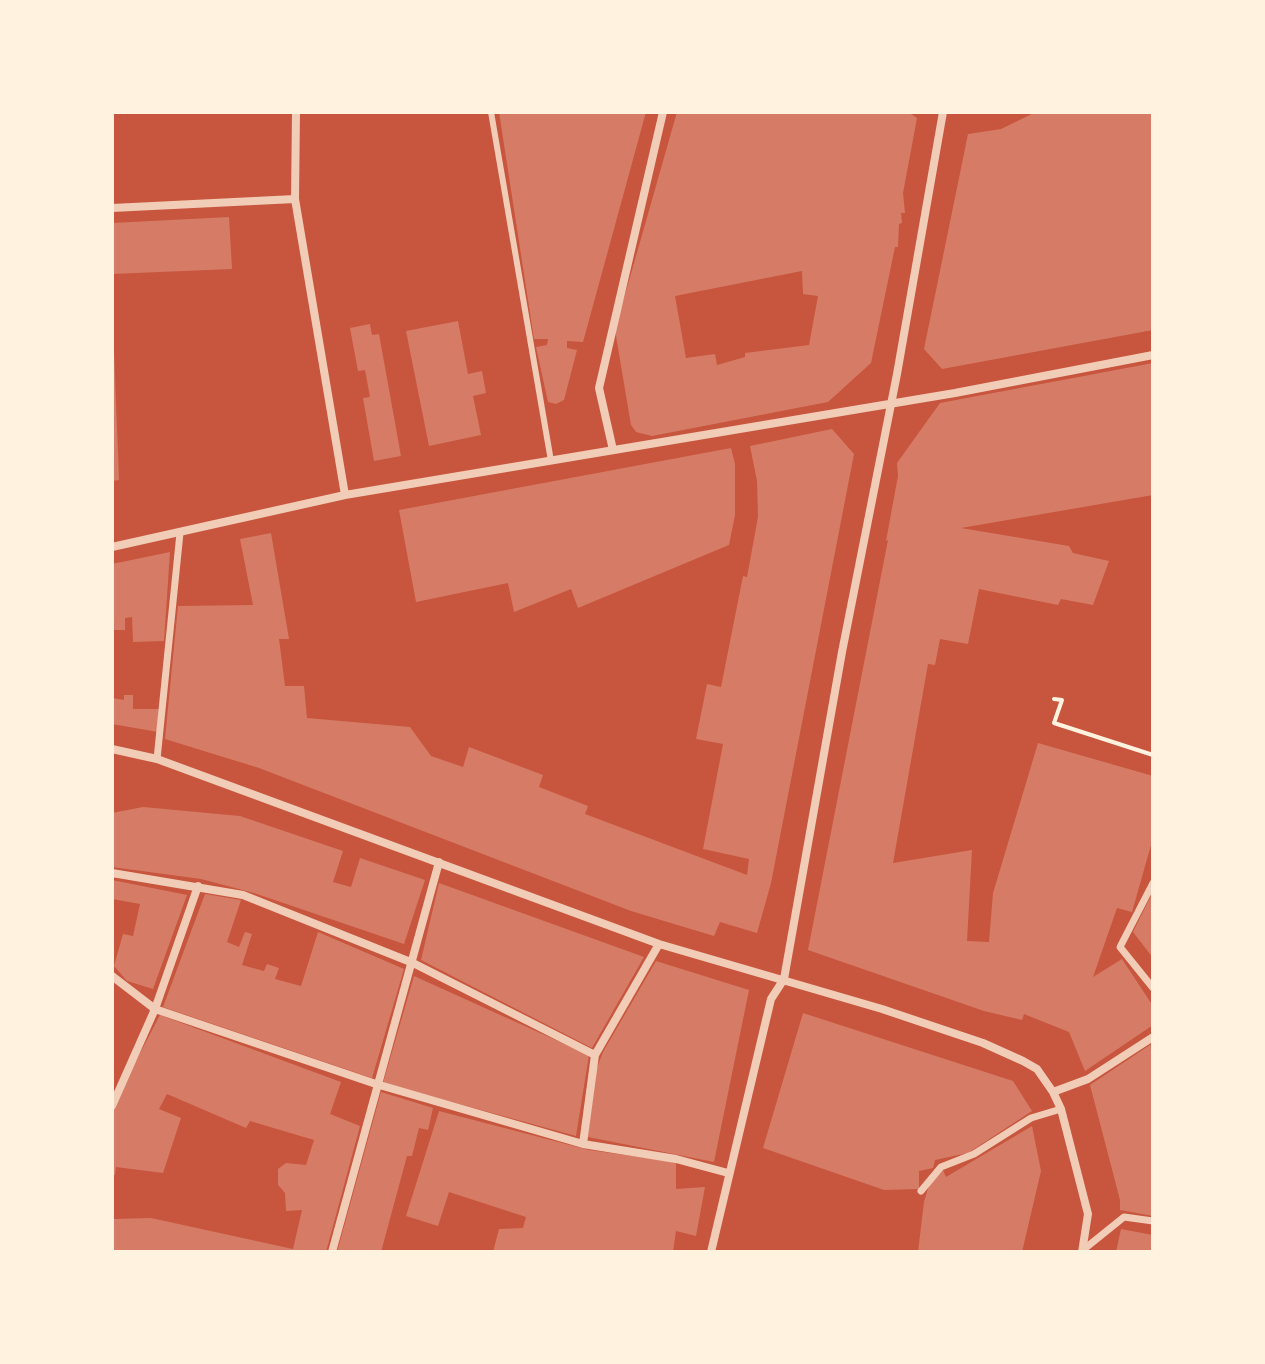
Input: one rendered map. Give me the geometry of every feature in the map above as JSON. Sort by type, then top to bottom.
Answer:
[{"type":"street","points":[[296,112],[295,199],[345,495]]},
{"type":"street","points":[[613,450],[599,388],[663,112]]},
{"type":"street","points":[[711,1252],[771,999],[784,979],[943,112]]},
{"type":"street","points":[[112,208],[295,199]]},
{"type":"street","points":[[112,547],[345,495],[890,404],[1153,355]]},
{"type":"street","points":[[157,759],[180,533]]},
{"type":"street","points":[[112,749],[157,759],[659,944],[784,979],[983,1043],[1037,1069],[1061,1109],[1088,1214],[1083,1251]]},
{"type":"street","points":[[332,1252],[439,862]]},
{"type":"street","points":[[112,873],[243,895],[413,963],[595,1055]]},
{"type":"street","points":[[1153,883],[1120,947],[1153,988]]},
{"type":"street","points":[[112,1106],[155,1009],[198,886]]},
{"type":"street","points":[[583,1144],[595,1055],[659,944]]},
{"type":"street","points":[[112,976],[155,1009],[376,1084],[583,1144],[676,1159],[728,1173]]},
{"type":"street","points":[[1053,1092],[1088,1079],[1153,1037]]},
{"type":"street","points":[[921,1191],[941,1167],[974,1154],[1031,1118],[1061,1109]]},
{"type":"street","points":[[1083,1251],[1124,1217],[1153,1221]]},
{"type":"lane","points":[[491,112],[551,461]]},
{"type":"path","points":[[1054,699],[1062,700],[1054,723],[1153,755]]},
{"type":"building","points":[[499,112],[646,112],[583,342],[567,341],[567,348],[577,350],[564,400],[556,404],[548,402],[536,347],[547,345],[548,339],[534,339]]},
{"type":"building","points":[[677,112],[908,112],[917,118],[903,193],[905,213],[901,213],[898,247],[895,247],[871,363],[828,402],[652,436],[636,432],[631,425],[615,330]],"holes":[[[802,271],[803,294],[818,296],[809,345],[745,353],[745,357],[717,365],[715,354],[686,358],[675,296]]]},
{"type":"building","points":[[1036,112],[1153,112],[1153,330],[942,369],[924,349],[968,134],[1001,129]]},
{"type":"building","points":[[229,217],[232,269],[112,274],[112,223]]},
{"type":"building","points":[[458,321],[468,374],[482,371],[486,393],[473,396],[481,435],[429,446],[406,331]]},
{"type":"building","points":[[370,324],[372,335],[379,334],[401,456],[374,461],[363,398],[370,397],[365,370],[358,371],[350,328]]},
{"type":"building","points":[[112,350],[119,480],[112,481]]},
{"type":"building","points":[[1153,363],[1153,495],[961,528],[1069,546],[1073,553],[1109,561],[1093,605],[1061,599],[1058,605],[979,589],[968,644],[940,639],[935,665],[928,664],[893,863],[972,850],[967,941],[989,942],[993,893],[1038,743],[1153,776],[1153,838],[1132,912],[1117,908],[1093,977],[1122,959],[1153,1006],[1153,1025],[1085,1071],[1069,1032],[1024,1014],[1022,1020],[984,1011],[808,950],[888,540],[898,476],[897,463],[940,403]]},
{"type":"building","points":[[832,429],[854,454],[771,883],[757,933],[720,922],[714,936],[631,911],[259,768],[165,739],[178,606],[253,605],[240,539],[271,533],[289,639],[279,639],[285,686],[304,686],[307,718],[410,727],[431,756],[463,767],[469,747],[543,775],[539,787],[588,806],[585,814],[747,875],[749,859],[703,849],[723,744],[696,739],[707,684],[721,687],[743,576],[747,577],[758,517],[757,481],[750,446]]},
{"type":"building","points":[[731,448],[735,464],[735,515],[729,545],[578,608],[571,589],[514,612],[508,583],[416,602],[399,510]]},
{"type":"building","points":[[170,552],[164,641],[133,642],[132,617],[125,618],[125,630],[112,630],[112,564]]},
{"type":"building","points":[[124,695],[133,695],[133,709],[159,709],[158,732],[112,724],[112,698],[124,700]]},
{"type":"building","points":[[143,807],[240,816],[343,851],[333,882],[351,887],[360,858],[425,880],[404,944],[254,893],[201,879],[112,867],[112,813]]},
{"type":"building","points":[[112,880],[187,895],[153,989],[127,981],[114,966],[123,934],[133,936],[140,904],[112,899]]},
{"type":"building","points":[[439,883],[644,957],[592,1048],[421,960]]},
{"type":"building","points":[[1153,892],[1153,958],[1133,932]]},
{"type":"building","points":[[205,894],[241,900],[227,942],[239,947],[245,932],[252,934],[242,965],[264,971],[267,964],[279,968],[275,979],[301,986],[318,932],[404,969],[372,1078],[163,1007]]},
{"type":"building","points":[[656,961],[749,990],[714,1162],[588,1137],[595,1073],[603,1052]]},
{"type":"building","points":[[414,976],[589,1055],[576,1136],[383,1083]]},
{"type":"building","points":[[803,1013],[1013,1081],[1032,1111],[968,1153],[935,1160],[933,1168],[919,1171],[919,1189],[884,1190],[763,1148]]},
{"type":"building","points":[[160,1015],[341,1082],[330,1114],[360,1126],[326,1252],[112,1252],[112,1219],[151,1218],[293,1249],[302,1210],[286,1211],[285,1193],[278,1185],[278,1169],[286,1163],[306,1165],[314,1140],[250,1121],[246,1128],[167,1094],[159,1109],[181,1118],[163,1173],[116,1167],[115,1175],[112,1175],[112,1107]]},
{"type":"building","points":[[1153,1043],[1153,1216],[1120,1210],[1090,1085]]},
{"type":"building","points":[[381,1092],[433,1108],[428,1130],[419,1128],[412,1156],[407,1156],[381,1252],[337,1252]]},
{"type":"building","points":[[439,1111],[589,1150],[676,1162],[676,1189],[705,1187],[696,1236],[676,1231],[673,1252],[493,1252],[499,1229],[523,1228],[526,1217],[449,1192],[438,1226],[406,1216]]},
{"type":"building","points":[[1032,1126],[1041,1171],[1022,1252],[918,1252],[929,1185],[943,1170],[946,1177]]},
{"type":"building","points":[[1121,1229],[1153,1235],[1153,1252],[1116,1252]]}]
